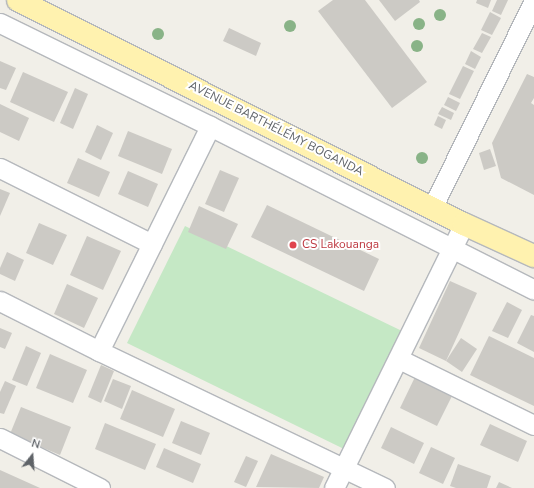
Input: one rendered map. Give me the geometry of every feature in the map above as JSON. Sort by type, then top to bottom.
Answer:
[{"type":"main road","name":"AVENUE BARTHÉLÉMY BOGANDA","points":[[18,0],[464,224],[534,256]]},
{"type":"street","points":[[432,208],[534,1]]},
{"type":"street","points":[[0,24],[210,126],[452,250],[534,290]]},
{"type":"street","points":[[99,351],[210,126]]},
{"type":"street","points":[[0,168],[152,244]]},
{"type":"street","points":[[334,488],[399,359],[464,224]]},
{"type":"street","points":[[0,301],[99,351],[385,488]]},
{"type":"street","points":[[399,359],[534,425]]},
{"type":"street","points":[[0,438],[100,488]]},
{"type":"green space","points":[[185,226],[402,331],[344,449],[127,343]]},
{"type":"building","points":[[333,0],[365,0],[427,82],[392,108],[318,11]]},
{"type":"building","points":[[379,0],[419,0],[420,2],[395,21]]},
{"type":"building","points":[[477,0],[491,0],[488,8],[476,3]]},
{"type":"building","points":[[497,0],[508,0],[501,15],[492,11]]},
{"type":"building","points":[[490,12],[501,18],[492,35],[481,30]]},
{"type":"building","points":[[229,28],[261,43],[256,56],[223,41]]},
{"type":"building","points":[[482,33],[491,37],[482,53],[473,49]]},
{"type":"building","points":[[471,51],[481,57],[475,69],[465,64]]},
{"type":"building","points":[[0,61],[16,68],[6,90],[0,88]]},
{"type":"building","points":[[463,66],[474,71],[460,99],[449,94]]},
{"type":"building","points":[[23,72],[68,92],[54,122],[10,102]]},
{"type":"building","points":[[527,74],[534,77],[534,98],[531,103],[534,105],[534,195],[501,178],[492,143]]},
{"type":"building","points":[[75,88],[88,94],[73,129],[60,123]]},
{"type":"building","points":[[448,97],[460,103],[456,111],[444,105]]},
{"type":"building","points":[[0,104],[29,118],[19,141],[0,132]]},
{"type":"building","points":[[442,107],[454,113],[451,120],[438,114]]},
{"type":"building","points":[[438,116],[446,120],[442,129],[434,125]]},
{"type":"building","points":[[97,125],[113,133],[101,160],[85,152]]},
{"type":"building","points":[[128,131],[172,149],[162,174],[118,156]]},
{"type":"building","points":[[490,149],[496,166],[484,170],[479,153]]},
{"type":"building","points":[[78,158],[110,172],[99,197],[67,183]]},
{"type":"building","points":[[220,170],[239,178],[224,212],[205,204]]},
{"type":"building","points":[[128,171],[158,184],[148,207],[118,194]]},
{"type":"building","points":[[0,189],[10,193],[0,216]]},
{"type":"building","points":[[267,205],[379,259],[364,291],[251,237]]},
{"type":"building","points":[[199,206],[238,224],[226,249],[188,232]]},
{"type":"building","points":[[39,223],[67,235],[53,265],[26,253]]},
{"type":"building","points":[[87,236],[121,251],[103,290],[70,275]]},
{"type":"building","points":[[7,252],[24,260],[15,281],[0,274],[0,268]]},
{"type":"building","points":[[450,281],[477,293],[446,361],[419,348]]},
{"type":"building","points":[[67,284],[98,298],[84,328],[54,314]]},
{"type":"building","points":[[507,302],[522,310],[508,338],[492,331]]},
{"type":"building","points":[[531,315],[534,316],[534,352],[517,343]]},
{"type":"building","points":[[0,328],[12,333],[5,349],[0,347]]},
{"type":"building","points":[[489,336],[534,358],[534,406],[470,375]]},
{"type":"building","points":[[461,338],[477,349],[462,372],[446,361]]},
{"type":"building","points":[[26,346],[41,353],[27,386],[12,380]]},
{"type":"building","points":[[50,354],[87,370],[73,403],[36,388]]},
{"type":"building","points":[[101,365],[114,371],[101,403],[88,397]]},
{"type":"building","points":[[415,377],[452,396],[437,426],[400,408]]},
{"type":"building","points":[[113,379],[131,386],[122,409],[104,401]]},
{"type":"building","points":[[5,381],[16,386],[4,414],[0,413],[0,392]]},
{"type":"building","points":[[132,390],[175,409],[163,437],[120,419]]},
{"type":"building","points":[[21,407],[71,427],[60,455],[10,434]]},
{"type":"building","points":[[181,421],[210,433],[201,455],[172,443]]},
{"type":"building","points":[[105,423],[156,444],[145,470],[95,449]]},
{"type":"building","points":[[490,424],[527,441],[518,462],[480,445]]},
{"type":"building","points":[[391,427],[424,443],[414,464],[381,448]]},
{"type":"building","points":[[431,447],[455,458],[443,484],[419,473]]},
{"type":"building","points":[[164,448],[201,464],[193,483],[156,467]]},
{"type":"building","points":[[271,454],[324,477],[319,488],[256,487]]},
{"type":"building","points":[[246,456],[258,461],[246,487],[234,482]]},
{"type":"building","points":[[458,464],[491,476],[487,488],[456,488],[450,486]]},
{"type":"building","points":[[0,470],[40,488],[0,488]]},
{"type":"building","points":[[499,482],[512,488],[496,488]]},
{"type":"place","name":"CS Lakouanga","points":[[293,245]]}]
